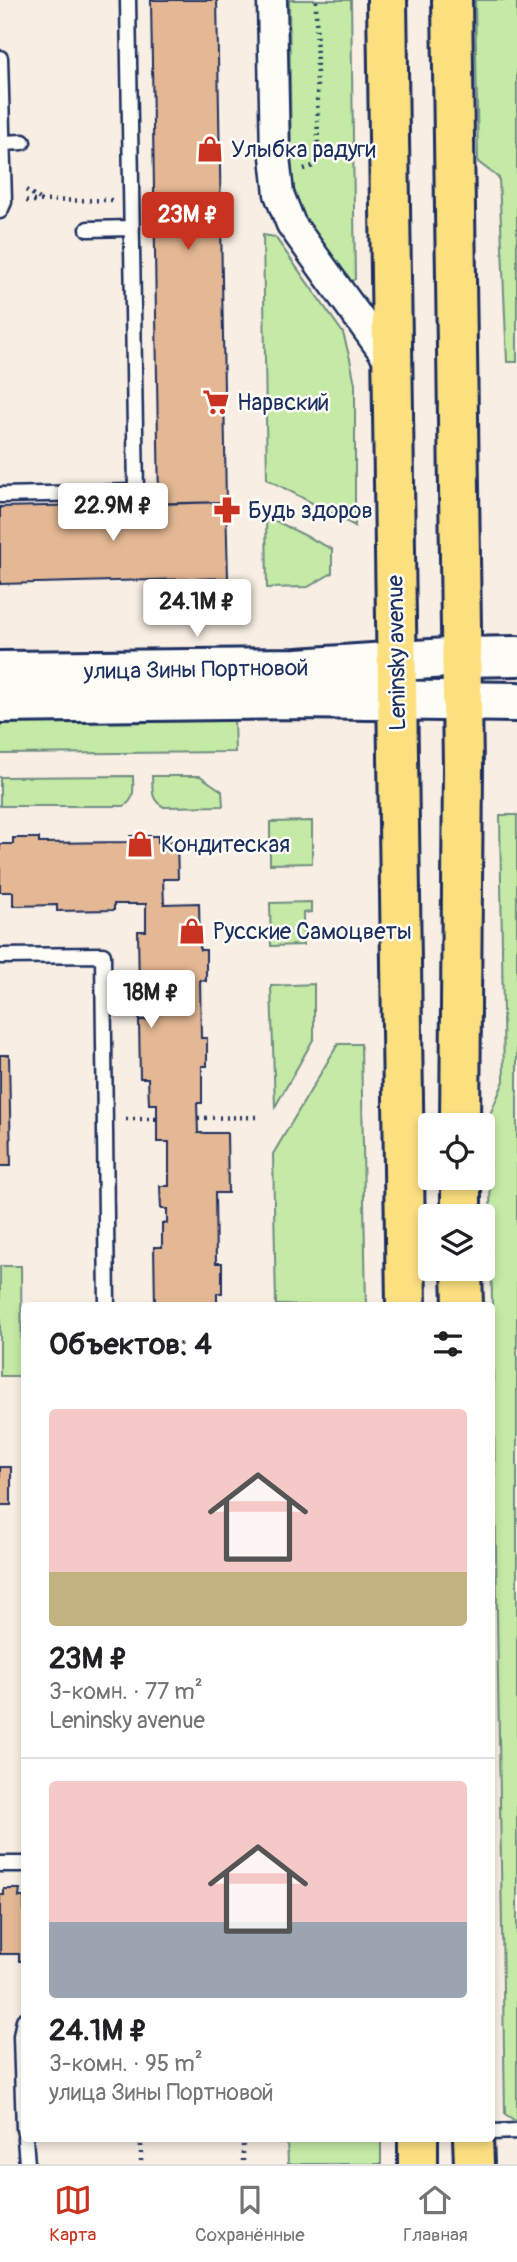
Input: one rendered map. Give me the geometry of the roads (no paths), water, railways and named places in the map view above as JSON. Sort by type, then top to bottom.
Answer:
[{"type":"main road","name":"Leninsky avenue","points":[[387,0],[406,1302]]},
{"type":"main road","points":[[452,0],[462,703],[460,1113]]},
{"type":"main road","name":"улица Зины Портновой","points":[[0,671],[298,668],[517,656]]},
{"type":"main road","name":"улица Зины Портновой","points":[[0,703],[298,699],[517,702]]},
{"type":"main road","points":[[462,1281],[463,1302]]},
{"type":"main road","points":[[418,2142],[418,2164]]},
{"type":"main road","points":[[473,2142],[474,2164]]},
{"type":"street","points":[[272,0],[275,156],[279,194],[291,224],[392,364]]},
{"type":"lane","points":[[0,495],[136,492],[128,0]]},
{"type":"lane","points":[[0,58],[2,206]]},
{"type":"lane","points":[[3,143],[23,142]]},
{"type":"lane","points":[[88,229],[132,228]]},
{"type":"lane","points":[[0,956],[103,956],[107,1302]]},
{"type":"lane","points":[[0,1864],[21,1864]]},
{"type":"lane","points":[[495,2132],[517,2131]]},
{"type":"lane","points":[[25,2142],[27,2164]]},
{"type":"place","name":"Улыбка радуги","points":[[210,149]]},
{"type":"place","name":"Нарвский","points":[[216,402]]},
{"type":"place","name":"Будь здоров","points":[[227,510]]},
{"type":"place","name":"Кондитеская","points":[[140,844]]},
{"type":"place","name":"Русские Самоцветы","points":[[192,931]]}]
